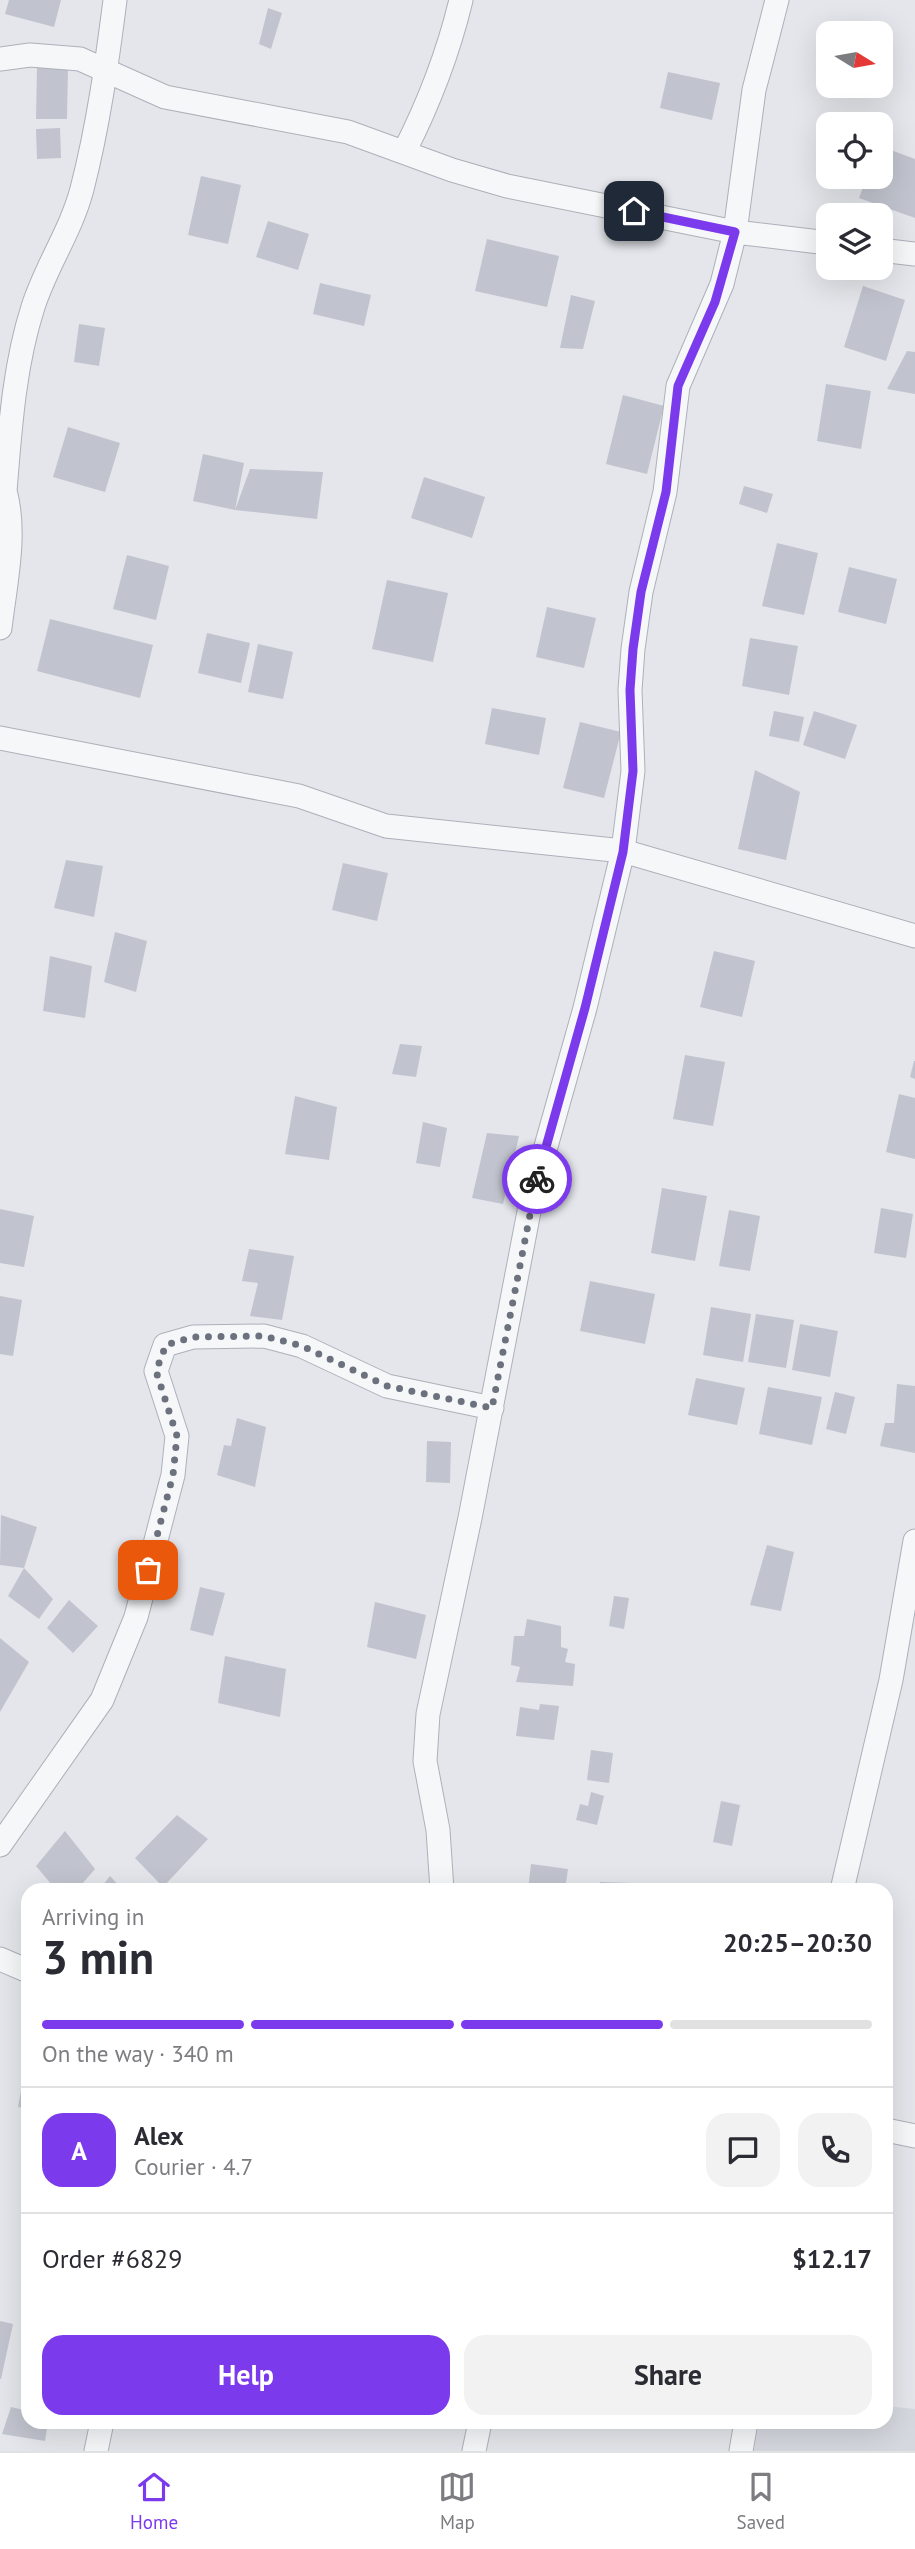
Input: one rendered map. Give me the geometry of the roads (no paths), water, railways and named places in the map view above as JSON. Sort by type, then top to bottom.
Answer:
[{"type":"street","points":[[0,628],[8,558],[7,463],[20,359],[33,306],[49,266],[71,225],[82,188],[106,69],[115,0]]},
{"type":"street","points":[[404,152],[430,97],[452,39],[461,0]]},
{"type":"street","points":[[442,1883],[438,1830],[425,1761],[428,1714],[492,1408],[532,1196],[585,1008],[623,852],[633,771],[630,690],[633,649],[641,592],[666,492],[672,417],[678,386],[722,284],[735,232],[754,90],[777,0]]},
{"type":"street","points":[[0,59],[30,55],[80,59],[165,97],[348,132],[507,186],[735,232],[816,242]]},
{"type":"street","points":[[893,251],[915,254]]},
{"type":"street","points":[[0,738],[299,796],[340,807],[387,826],[623,852],[915,936]]},
{"type":"street","points":[[0,1846],[102,1700],[136,1617],[173,1475],[177,1436],[156,1371],[166,1345],[193,1337],[264,1336],[302,1346],[387,1386],[492,1408]]},
{"type":"street","points":[[844,1883],[891,1680],[915,1541]]},
{"type":"street","points":[[0,1959],[21,1968]]},
{"type":"street","points":[[893,2131],[915,2136]]},
{"type":"street","points":[[96,2451],[101,2429]]},
{"type":"street","points":[[474,2451],[479,2429]]},
{"type":"street","points":[[741,2451],[745,2429]]}]
